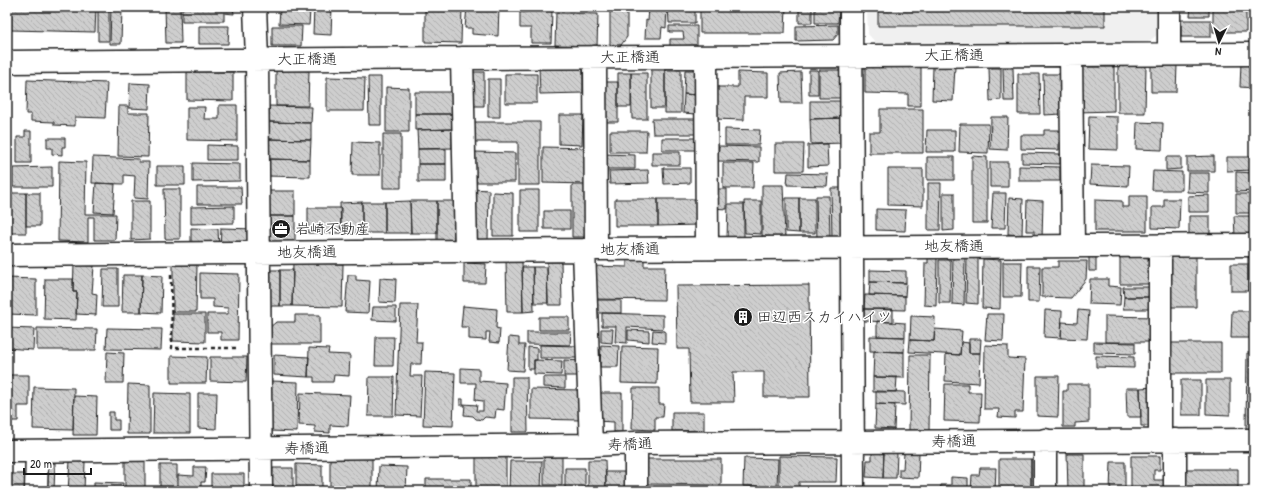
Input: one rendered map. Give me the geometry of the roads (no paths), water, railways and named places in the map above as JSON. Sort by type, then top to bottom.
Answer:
[{"type":"street","points":[[255,7],[258,59],[261,491]]},
{"type":"street","points":[[851,7],[853,491]]},
{"type":"street","points":[[1169,7],[1169,54]]},
{"type":"street","points":[[1071,54],[1072,246]]},
{"type":"street","name":"大正橋通","points":[[7,62],[258,59],[1254,54]]},
{"type":"street","points":[[591,445],[590,249],[595,57]]},
{"type":"street","points":[[706,57],[707,248]]},
{"type":"street","points":[[462,58],[466,251]]},
{"type":"street","name":"地友橋通","points":[[7,255],[707,248],[1254,245]]},
{"type":"street","points":[[1160,246],[1167,440],[1175,491]]},
{"type":"street","points":[[1045,440],[1045,491]]},
{"type":"street","name":"寿橋通","points":[[7,451],[591,445],[636,443],[1254,440]]},
{"type":"street","points":[[636,443],[636,491]]},
{"type":"street","points":[[36,491],[37,451]]},
{"type":"place","name":"岩崎不動産","points":[[281,229]]},
{"type":"place","name":"田辺西スカイハイツ","points":[[743,317]]}]
